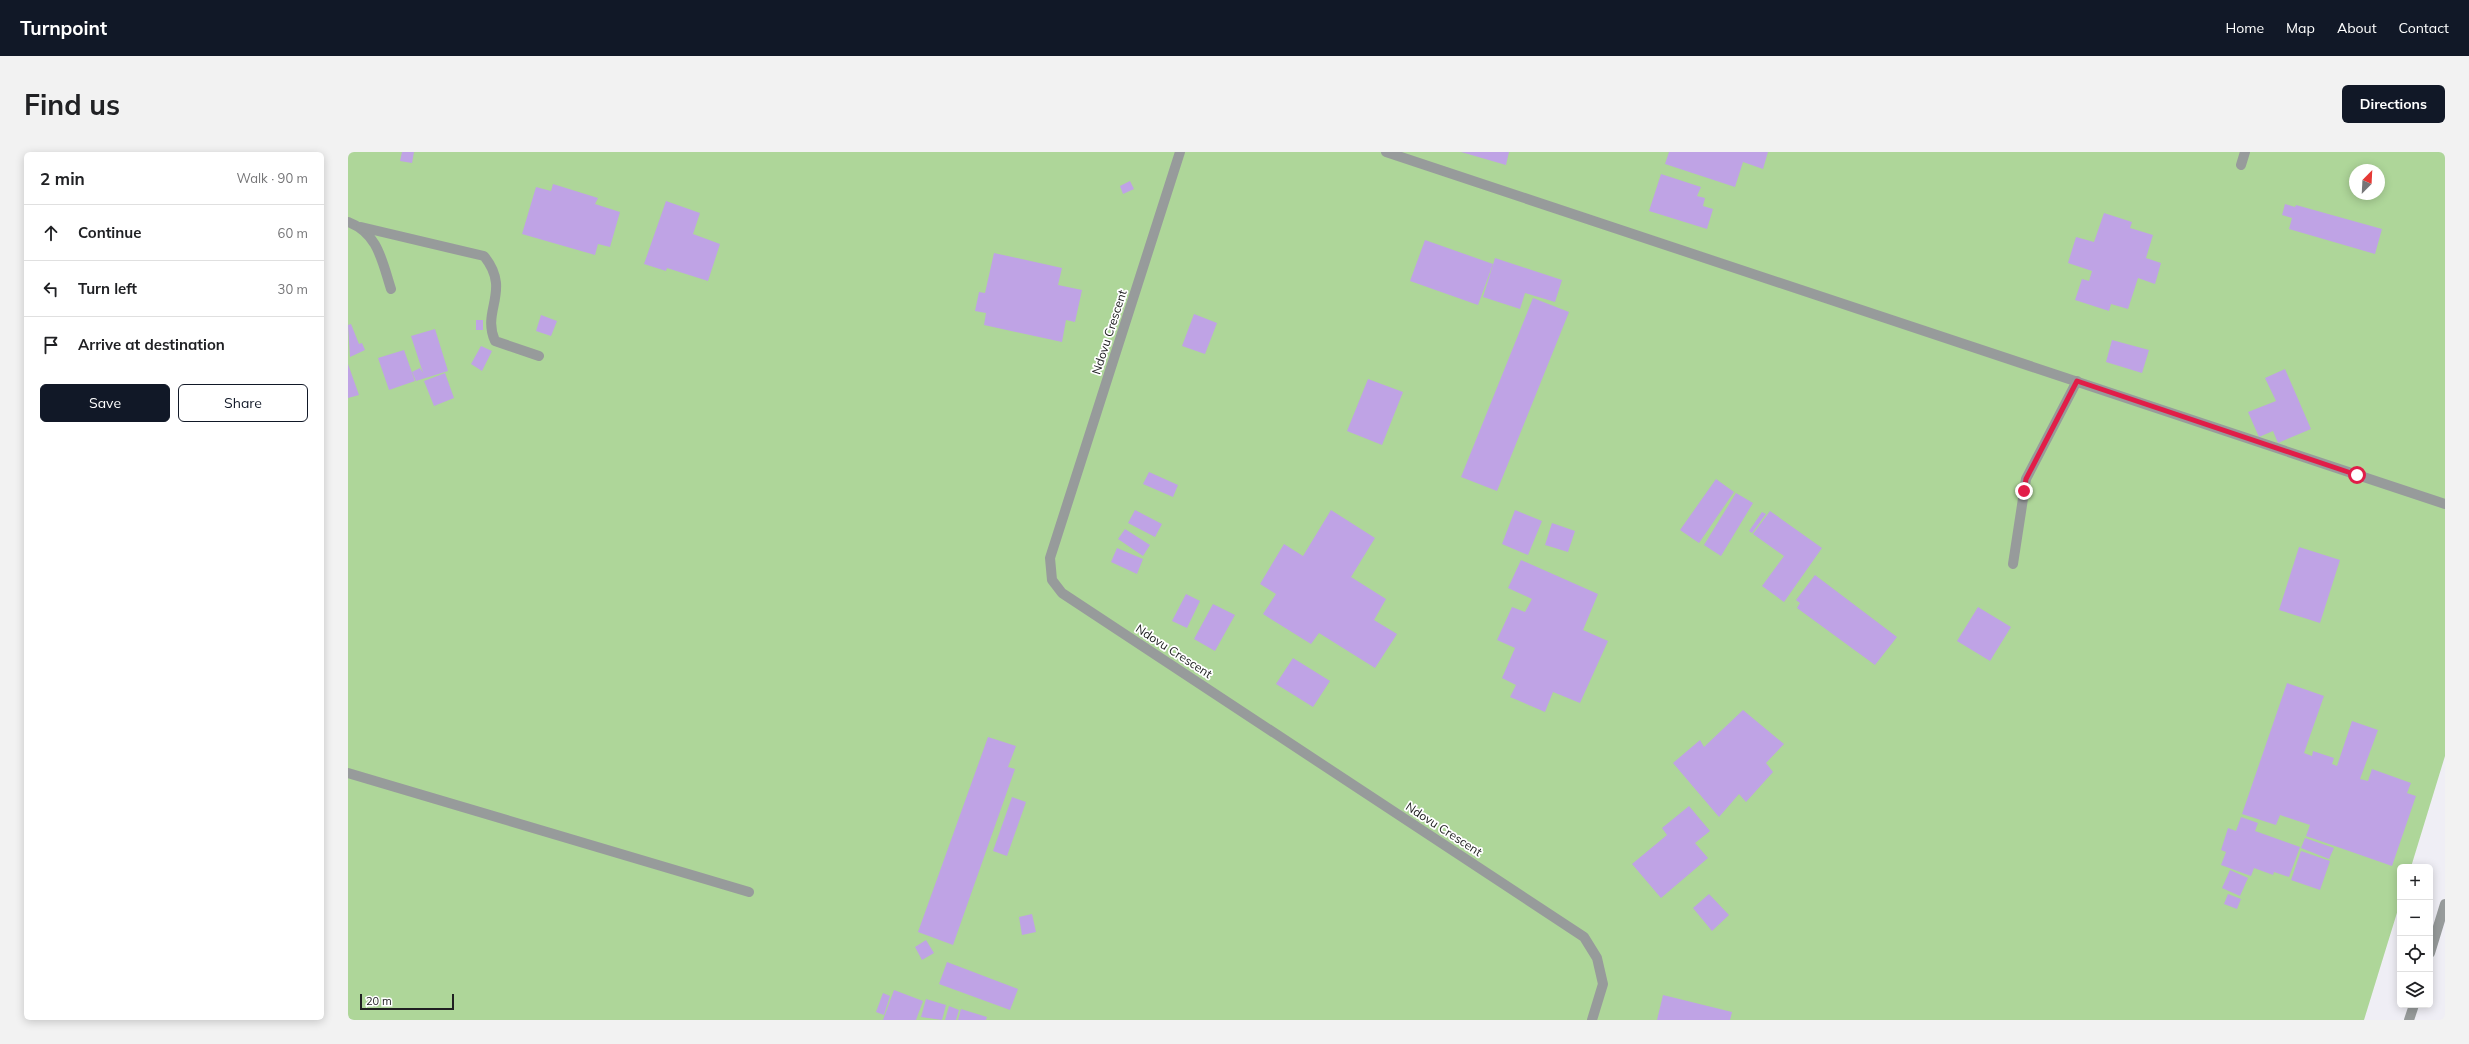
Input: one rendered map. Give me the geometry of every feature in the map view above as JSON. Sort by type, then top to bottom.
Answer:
[{"type":"street","name":"Ndovu Crescent","points":[[1180,152],[1050,558],[1052,580],[1062,593],[1584,937],[1597,958],[1603,984],[1592,1020]]},
{"type":"street","points":[[1386,152],[2445,504]]},
{"type":"street","points":[[2241,165],[2245,152]]},
{"type":"street","points":[[348,222],[361,227],[484,256],[493,267],[497,280],[490,331],[495,341],[539,356]]},
{"type":"street","points":[[361,227],[376,244],[391,289]]},
{"type":"street","points":[[2013,564],[2026,479],[2077,381]]},
{"type":"street","points":[[348,773],[749,892]]},
{"type":"street","points":[[2433,943],[2445,904]]},
{"type":"street","points":[[2409,1020],[2413,1008]]},
{"type":"green space","points":[[348,152],[2445,152],[2445,756],[2412,864],[2397,864],[2397,913],[2364,1020],[348,1020]]},
{"type":"building","points":[[402,152],[414,152],[412,163],[400,161]]},
{"type":"building","points":[[1461,152],[1509,152],[1506,165]]},
{"type":"building","points":[[1669,152],[1768,152],[1763,169],[1743,162],[1735,187],[1665,164]]},
{"type":"building","points":[[1661,174],[1701,187],[1697,196],[1705,198],[1703,206],[1713,209],[1707,229],[1649,211]]},
{"type":"building","points":[[1130,181],[1134,189],[1123,194],[1120,186]]},
{"type":"building","points":[[553,184],[598,198],[595,204],[620,212],[610,247],[598,244],[595,255],[522,234],[536,187],[551,191]]},
{"type":"building","points":[[666,201],[700,213],[693,234],[720,244],[708,281],[667,268],[666,271],[644,264]]},
{"type":"building","points":[[2285,204],[2295,207],[2296,205],[2382,229],[2375,254],[2289,229],[2292,218],[2282,215]]},
{"type":"building","points":[[2104,213],[2132,222],[2130,228],[2153,235],[2146,258],[2161,263],[2155,284],[2138,278],[2128,309],[2111,304],[2109,311],[2075,300],[2082,279],[2089,281],[2092,271],[2068,263],[2076,237],[2094,242]]},
{"type":"building","points":[[1425,240],[1493,264],[1478,305],[1410,281]]},
{"type":"building","points":[[994,253],[1062,268],[1058,285],[1082,290],[1075,322],[1066,320],[1062,342],[984,325],[986,313],[975,311],[979,292],[985,293]]},
{"type":"building","points":[[1495,258],[1562,280],[1555,302],[1525,293],[1520,309],[1483,297]]},
{"type":"building","points":[[1533,298],[1569,312],[1497,491],[1461,477]]},
{"type":"building","points":[[1194,314],[1217,323],[1205,354],[1182,346]]},
{"type":"building","points":[[541,315],[557,321],[551,336],[536,331]]},
{"type":"building","points":[[476,320],[483,320],[483,330],[476,330]]},
{"type":"building","points":[[351,324],[359,344],[362,343],[365,350],[350,357],[348,325]]},
{"type":"building","points":[[435,329],[448,371],[416,381],[412,372],[420,368],[423,373],[411,336]]},
{"type":"building","points":[[2112,340],[2149,350],[2142,373],[2106,362]]},
{"type":"building","points":[[481,346],[492,351],[482,371],[471,364]]},
{"type":"building","points":[[404,350],[415,381],[389,390],[378,358]]},
{"type":"building","points":[[348,364],[359,395],[348,398]]},
{"type":"building","points":[[2285,369],[2311,429],[2278,443],[2273,431],[2259,437],[2248,412],[2276,401],[2265,378]]},
{"type":"building","points":[[445,373],[454,398],[434,406],[424,381]]},
{"type":"building","points":[[1368,379],[1403,392],[1382,445],[1347,431]]},
{"type":"building","points":[[1149,472],[1178,485],[1173,497],[1143,484]]},
{"type":"building","points":[[1716,479],[1734,492],[1699,543],[1680,530]]},
{"type":"building","points":[[1736,493],[1753,503],[1721,556],[1704,545]]},
{"type":"building","points":[[1135,510],[1162,524],[1155,537],[1128,523]]},
{"type":"building","points":[[1331,510],[1375,538],[1351,577],[1386,599],[1374,620],[1397,634],[1375,668],[1319,633],[1311,644],[1263,614],[1276,594],[1260,584],[1284,544],[1303,556]]},
{"type":"building","points":[[1515,510],[1542,521],[1528,555],[1502,544]]},
{"type":"building","points":[[1770,511],[1822,548],[1784,602],[1762,586],[1784,556],[1753,534]]},
{"type":"building","points":[[1762,512],[1766,514],[1752,533],[1749,531]]},
{"type":"building","points":[[1552,523],[1575,531],[1568,552],[1545,545]]},
{"type":"building","points":[[1125,529],[1150,545],[1143,556],[1118,539]]},
{"type":"building","points":[[2299,547],[2340,560],[2320,623],[2279,610]]},
{"type":"building","points":[[1117,548],[1143,559],[1137,574],[1111,562]]},
{"type":"building","points":[[1521,560],[1598,594],[1583,630],[1608,641],[1580,703],[1553,692],[1545,712],[1510,697],[1516,685],[1502,678],[1515,648],[1497,640],[1512,607],[1525,612],[1532,599],[1508,588]]},
{"type":"building","points":[[1815,575],[1897,637],[1875,665],[1797,608],[1800,603],[1796,600]]},
{"type":"building","points":[[1186,594],[1200,601],[1187,628],[1172,621]]},
{"type":"building","points":[[1213,604],[1235,615],[1215,651],[1194,639]]},
{"type":"building","points":[[1978,607],[2011,627],[1990,661],[1957,641]]},
{"type":"building","points":[[1293,658],[1330,681],[1313,707],[1276,684]]},
{"type":"building","points":[[2287,683],[2324,696],[2304,753],[2312,756],[2313,751],[2334,758],[2332,764],[2337,766],[2352,721],[2378,730],[2360,779],[2368,781],[2372,769],[2411,783],[2407,793],[2416,796],[2392,866],[2306,836],[2310,825],[2280,815],[2276,825],[2242,814]]},
{"type":"building","points":[[1743,710],[1784,744],[1766,763],[1773,772],[1746,802],[1739,794],[1719,817],[1673,763],[1700,740],[1704,747]]},
{"type":"building","points":[[988,737],[1016,746],[1008,767],[1015,769],[953,945],[918,932]]},
{"type":"building","points":[[1012,797],[1026,802],[1007,856],[993,851]]},
{"type":"building","points":[[1689,806],[1710,831],[1695,843],[1708,858],[1661,898],[1632,864],[1667,835],[1662,828]]},
{"type":"building","points":[[2241,817],[2258,823],[2255,831],[2300,847],[2289,877],[2274,872],[2273,875],[2254,868],[2251,876],[2221,865],[2226,852],[2221,850],[2228,828],[2236,831]]},
{"type":"building","points":[[2305,838],[2334,848],[2329,859],[2301,848]]},
{"type":"building","points":[[2301,851],[2330,861],[2320,890],[2291,880]]},
{"type":"building","points":[[2230,870],[2248,878],[2240,896],[2222,888]]},
{"type":"building","points":[[1709,894],[1729,915],[1712,931],[1693,908]]},
{"type":"building","points":[[2228,894],[2241,899],[2237,909],[2224,904]]},
{"type":"building","points":[[1032,914],[1036,932],[1022,935],[1019,917]]},
{"type":"building","points":[[926,940],[934,953],[922,960],[915,947]]},
{"type":"building","points":[[947,962],[1018,989],[1010,1010],[939,984]]},
{"type":"building","points":[[894,990],[923,1001],[916,1020],[883,1020]]},
{"type":"building","points":[[883,993],[890,996],[884,1015],[876,1012]]},
{"type":"building","points":[[1663,995],[1732,1012],[1730,1020],[1657,1020]]},
{"type":"building","points":[[926,999],[946,1005],[942,1020],[921,1017]]},
{"type":"building","points":[[949,1006],[959,1010],[956,1020],[945,1020]]},
{"type":"building","points":[[961,1009],[987,1017],[986,1020],[958,1020]]},
{"type":"route","points":[[2024,491],[2026,479],[2046,445],[2077,381],[2357,475]]}]
